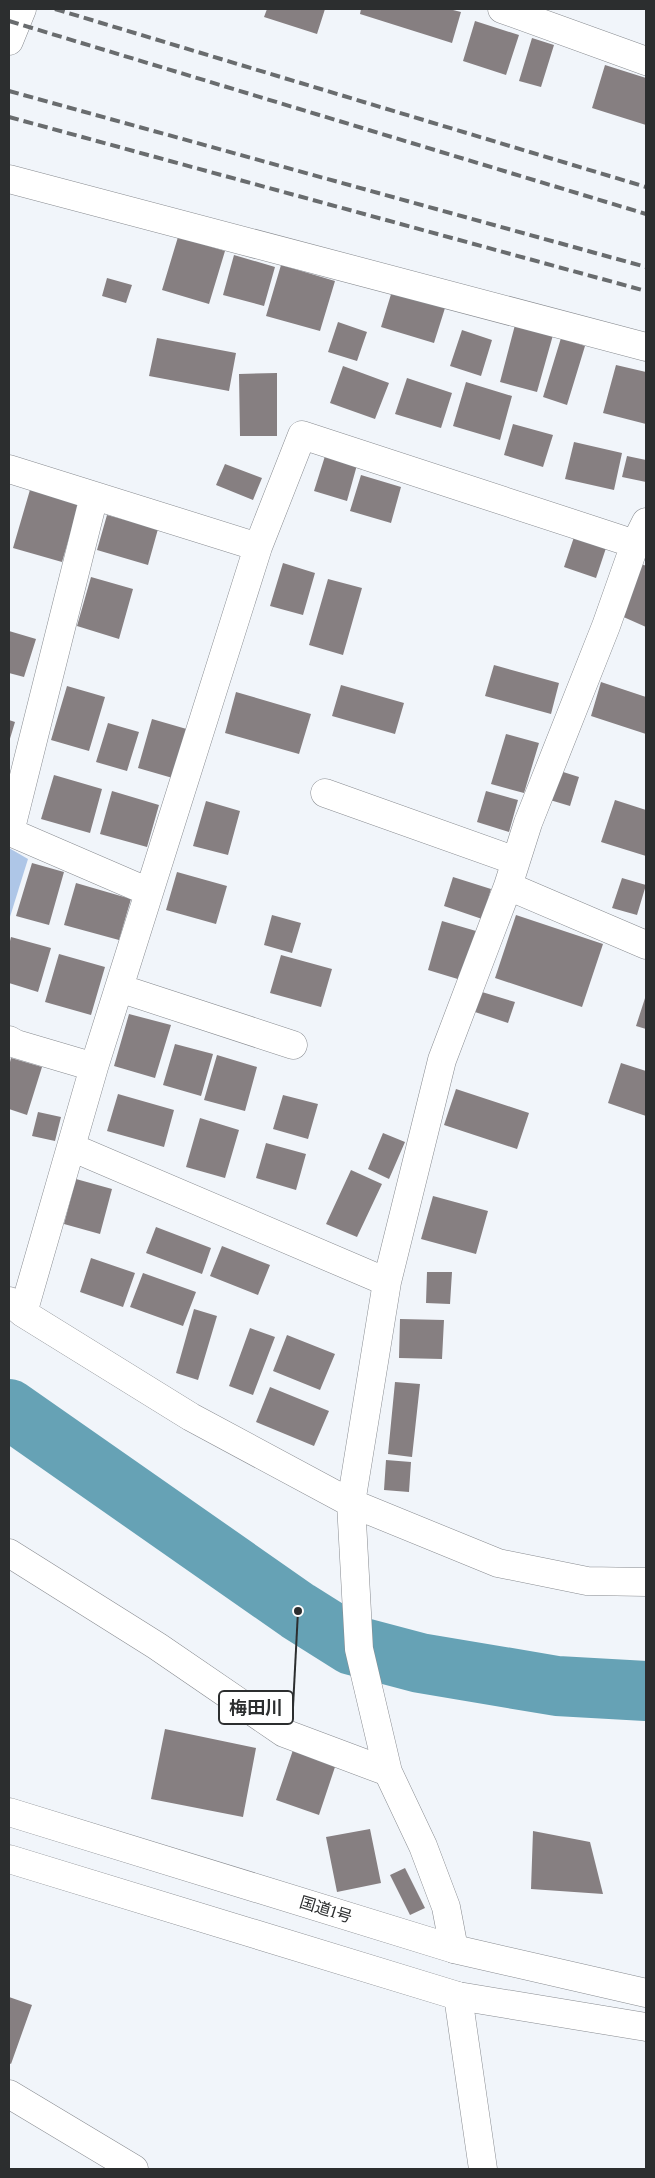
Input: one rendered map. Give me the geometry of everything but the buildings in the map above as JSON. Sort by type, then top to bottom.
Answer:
[{"type":"main road","points":[[9,41],[22,9]]},
{"type":"main road","points":[[502,9],[646,61]]},
{"type":"main road","points":[[9,178],[646,347]]},
{"type":"main road","points":[[454,1949],[446,1907],[423,1846],[386,1765],[359,1649],[352,1503],[387,1282],[442,1060],[508,886],[528,823],[641,533],[302,435],[258,547],[94,1068],[71,1147],[16,1307],[191,1417],[352,1503],[498,1563],[587,1581],[646,1582]]},
{"type":"main road","points":[[9,469],[258,547]]},
{"type":"main road","points":[[94,496],[10,832],[149,892]]},
{"type":"main road","points":[[325,794],[516,861]]},
{"type":"main road","points":[[508,886],[646,945]]},
{"type":"main road","points":[[119,988],[292,1045]]},
{"type":"main road","points":[[9,1040],[94,1068]]},
{"type":"main road","points":[[71,1147],[387,1282]]},
{"type":"main road","points":[[9,1553],[157,1646],[284,1733],[386,1765]]},
{"type":"main road","name":"国道1号","points":[[9,1812],[454,1949],[646,1993]]},
{"type":"main road","points":[[9,1859],[458,1996],[646,2027]]},
{"type":"main road","points":[[458,1996],[483,2169]]},
{"type":"main road","points":[[9,2094],[134,2169]]},
{"type":"shaded area","points":[[9,848],[28,859],[9,920]]},
{"type":"waterway","points":[[9,1409],[298,1611],[352,1645],[420,1663],[557,1686],[646,1691]]},
{"type":"railway","points":[[55,9],[646,187]]},
{"type":"railway","points":[[9,21],[646,214]]},
{"type":"railway","points":[[9,91],[646,267]]},
{"type":"railway","points":[[9,117],[646,291]]},
{"type":"place","name":"梅田川","points":[[298,1611]]}]
